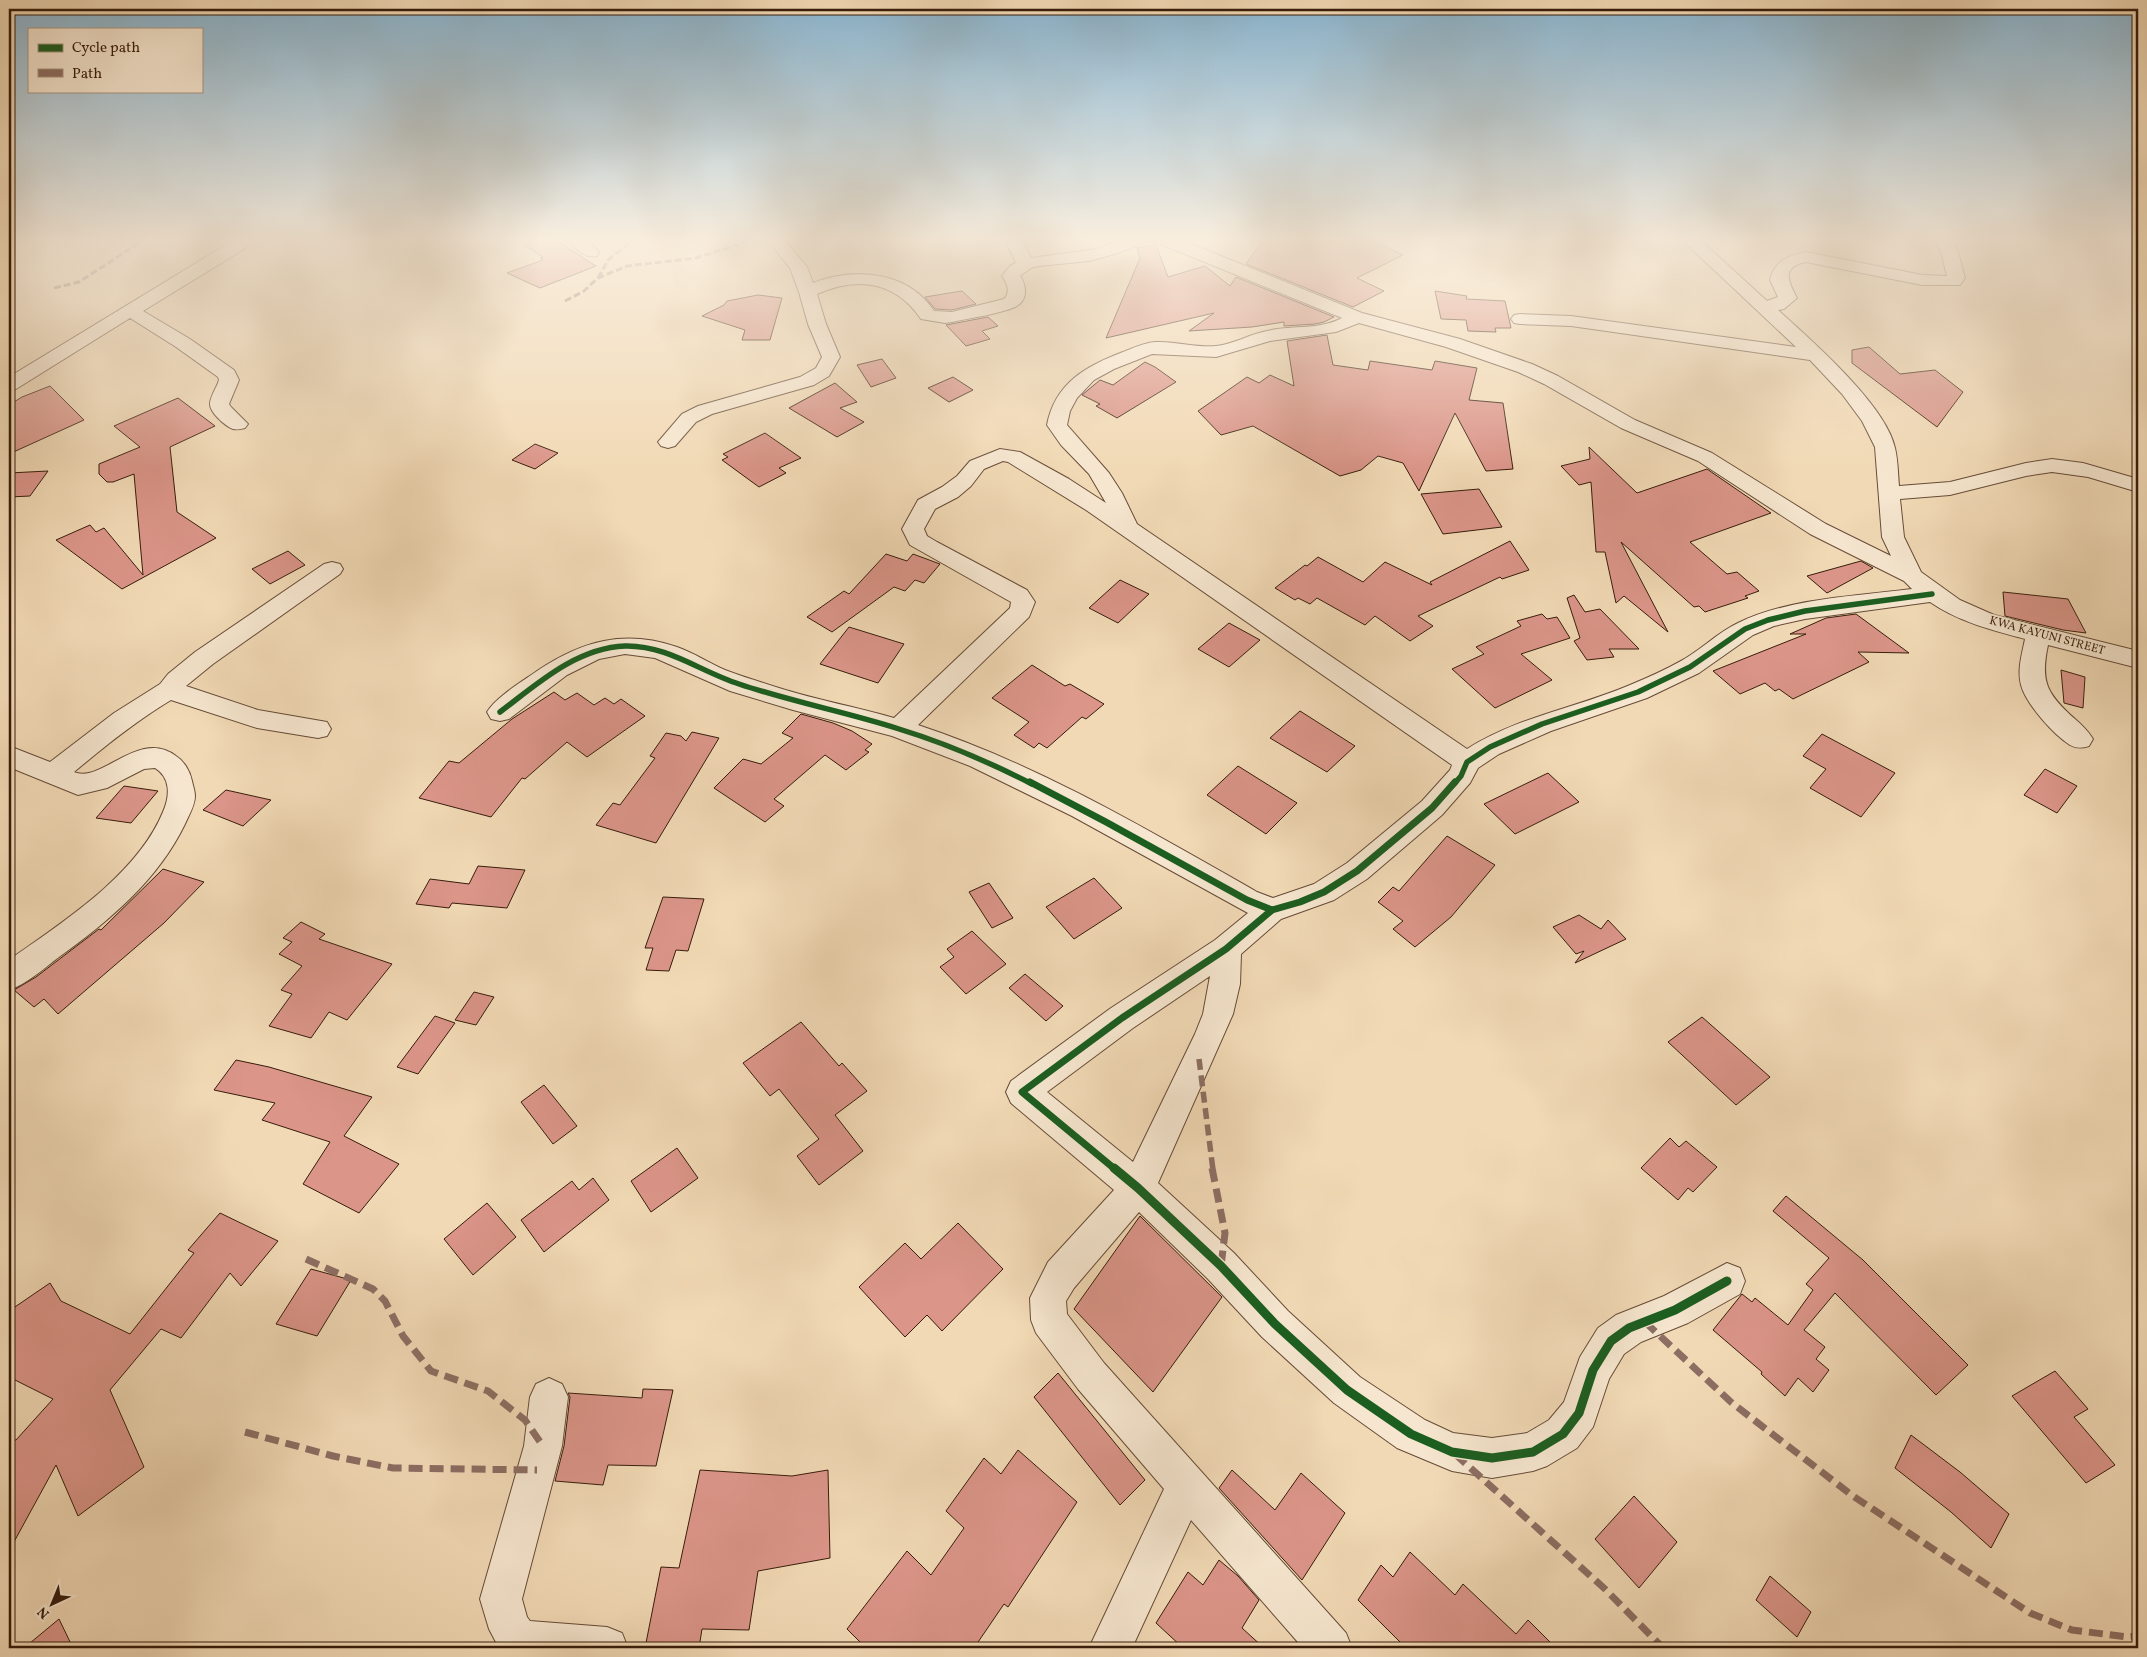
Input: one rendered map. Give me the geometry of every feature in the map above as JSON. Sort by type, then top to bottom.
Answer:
[{"type":"street","points":[[9,385],[126,314]]},
{"type":"street","points":[[136,314],[183,343],[227,374],[229,380],[219,399],[219,406],[224,413],[238,424]]},
{"type":"street","points":[[668,442],[689,418],[705,410],[807,381],[822,374],[828,368],[832,357],[814,314]]},
{"type":"street","points":[[926,314],[945,318],[963,314]]},
{"type":"street","points":[[1349,314],[1453,343],[1525,368],[1551,380],[1621,420],[1705,457],[1818,529],[1912,576]]},
{"type":"street","name":"KWA KAYUNI STREET","points":[[1771,314],[1816,355],[1850,390],[1872,420],[1885,447],[1893,537],[1912,576],[1932,594],[1952,606],[1987,621],[2038,636],[2138,660]]},
{"type":"street","points":[[1127,527],[1121,511],[1094,468],[1068,441],[1057,425],[1058,414],[1064,403],[1087,376],[1148,349],[1157,347],[1191,352],[1227,350],[1269,336],[1336,327],[1348,323],[1356,317]]},
{"type":"street","points":[[1520,319],[1571,321],[1816,355]]},
{"type":"street","points":[[899,728],[1021,611],[1023,602],[1019,595],[918,540],[913,529],[926,505],[950,492],[964,481],[976,465],[1000,455],[1013,456],[1062,484],[1467,762]]},
{"type":"street","points":[[1890,493],[1958,488],[2037,468],[2063,465],[2106,474],[2138,486]]},
{"type":"street","points":[[53,775],[87,747],[154,698],[169,690],[177,680],[204,658],[332,569]]},
{"type":"street","points":[[1727,1281],[1675,1310],[1629,1328],[1611,1341],[1593,1370],[1579,1413],[1563,1434],[1533,1452],[1492,1458],[1452,1452],[1411,1434],[1348,1390],[1274,1324],[1221,1266],[1138,1188],[1022,1092],[1122,1018],[1226,949],[1272,910],[1300,902],[1324,892],[1357,871],[1432,808],[1461,776],[1467,762],[1490,747],[1515,735],[1638,692],[1690,667],[1745,629],[1768,620],[1845,604],[1932,594]]},
{"type":"street","points":[[2038,636],[2032,674],[2034,688],[2045,706],[2080,739]]},
{"type":"street","points":[[500,712],[544,679],[571,662],[601,649],[626,646],[665,650],[712,674],[766,693],[802,705],[899,728],[962,752],[1047,791],[1247,900],[1272,910]]},
{"type":"street","points":[[169,690],[257,719],[318,729]]},
{"type":"street","points":[[9,756],[78,785],[98,782],[129,765],[156,758],[168,763],[178,775],[182,797],[170,830],[143,866],[111,898],[52,946],[9,977]]},
{"type":"street","points":[[1226,949],[1225,984],[1210,1035],[1138,1188],[1061,1275],[1048,1298],[1049,1320],[1091,1376],[1331,1648]]},
{"type":"street","points":[[549,1397],[543,1446],[501,1599],[510,1629],[520,1641],[607,1648]]},
{"type":"street","points":[[1110,1648],[1186,1485]]},
{"type":"building","points":[[705,314],[777,314],[770,340],[742,340],[745,330],[702,316]]},
{"type":"building","points":[[1116,314],[1208,314],[1106,338]]},
{"type":"building","points":[[1212,314],[1327,314],[1334,317],[1315,324],[1284,326],[1284,322],[1252,327],[1189,331]]},
{"type":"building","points":[[1440,314],[1508,314],[1511,328],[1495,328],[1496,332],[1468,331],[1466,320],[1441,319]]},
{"type":"building","points":[[988,317],[998,326],[982,331],[990,339],[966,346],[946,325]]},
{"type":"building","points":[[1327,335],[1333,365],[1368,370],[1370,361],[1432,370],[1435,361],[1477,368],[1469,400],[1503,403],[1513,469],[1486,471],[1455,413],[1419,491],[1403,463],[1378,456],[1361,470],[1340,476],[1253,426],[1221,435],[1198,411],[1247,377],[1259,383],[1270,375],[1294,386],[1287,341]]},
{"type":"building","points":[[1869,347],[1900,374],[1935,370],[1963,392],[1937,427],[1852,363],[1852,350]]},
{"type":"building","points":[[882,359],[896,378],[871,387],[857,365]]},
{"type":"building","points":[[1145,362],[1176,382],[1117,418],[1096,406],[1100,404],[1082,395],[1100,380],[1113,385]]},
{"type":"building","points":[[953,377],[973,390],[949,402],[928,388]]},
{"type":"building","points":[[835,383],[857,402],[840,408],[864,422],[837,437],[789,408]]},
{"type":"building","points":[[50,386],[84,420],[9,454],[9,405],[22,397]]},
{"type":"building","points":[[178,398],[215,426],[170,447],[177,512],[216,538],[122,589],[56,540],[90,525],[96,532],[104,528],[143,575],[134,474],[113,482],[107,482],[99,474],[99,464],[140,447],[114,426]]},
{"type":"building","points":[[765,433],[801,458],[779,468],[786,473],[759,487],[722,460],[728,457],[723,454]]},
{"type":"building","points":[[535,444],[558,453],[535,469],[512,460]]},
{"type":"building","points":[[1589,447],[1637,493],[1707,469],[1771,513],[1690,542],[1727,574],[1737,572],[1759,591],[1745,596],[1748,598],[1705,612],[1699,606],[1694,607],[1621,542],[1668,632],[1624,596],[1616,603],[1605,552],[1596,552],[1591,482],[1579,485],[1561,466],[1590,459]]},
{"type":"building","points":[[48,471],[30,496],[9,497],[9,473]]},
{"type":"building","points":[[1479,489],[1502,527],[1443,534],[1421,494]]},
{"type":"building","points":[[1510,541],[1529,570],[1502,579],[1500,577],[1418,616],[1433,626],[1410,641],[1375,616],[1365,625],[1317,598],[1310,604],[1298,598],[1295,600],[1275,588],[1318,557],[1363,582],[1385,562],[1432,585],[1430,582]]},
{"type":"building","points":[[288,551],[305,565],[270,584],[252,569]]},
{"type":"building","points":[[886,554],[907,561],[913,554],[940,564],[924,583],[915,580],[905,591],[894,587],[832,632],[807,617],[844,591],[849,594]]},
{"type":"building","points":[[1861,561],[1873,568],[1827,593],[1807,576]]},
{"type":"building","points":[[1120,580],[1149,594],[1118,623],[1089,608]]},
{"type":"building","points":[[2003,592],[2068,599],[2086,633],[2063,630],[2005,616]]},
{"type":"building","points":[[1574,595],[1585,612],[1600,609],[1639,649],[1609,649],[1614,657],[1587,660],[1574,641],[1580,638],[1567,598]]},
{"type":"building","points":[[1542,614],[1547,619],[1557,617],[1570,638],[1521,654],[1552,680],[1495,708],[1452,669],[1484,654],[1476,647],[1521,626],[1517,621]]},
{"type":"building","points":[[1856,614],[1909,653],[1858,652],[1869,662],[1793,699],[1779,689],[1775,691],[1765,683],[1740,694],[1713,671],[1806,634],[1790,634],[1826,618]]},
{"type":"building","points":[[1229,623],[1260,640],[1229,667],[1198,649]]},
{"type":"building","points":[[849,627],[904,644],[878,683],[820,664]]},
{"type":"building","points":[[1032,665],[1065,686],[1070,684],[1104,704],[1086,719],[1082,717],[1047,748],[1039,743],[1034,748],[1014,735],[1029,722],[992,698]]},
{"type":"building","points":[[2061,670],[2085,677],[2083,708],[2064,703]]},
{"type":"building","points":[[554,692],[565,700],[577,693],[594,705],[605,698],[614,704],[621,699],[645,716],[587,757],[567,742],[525,779],[522,778],[491,817],[419,798],[449,761],[459,763],[512,719]]},
{"type":"building","points":[[1300,711],[1355,746],[1327,772],[1270,738]]},
{"type":"building","points":[[801,714],[833,723],[852,731],[872,744],[865,750],[869,752],[846,770],[825,755],[774,799],[784,806],[765,822],[714,788],[743,759],[761,764],[793,738],[782,733]]},
{"type":"building","points":[[692,732],[719,738],[656,843],[596,825],[613,803],[620,805],[655,758],[650,756],[666,733],[681,736],[686,741]]},
{"type":"building","points":[[1822,734],[1895,773],[1861,817],[1810,788],[1826,769],[1803,756]]},
{"type":"building","points":[[1238,766],[1297,803],[1266,834],[1207,795]]},
{"type":"building","points":[[2045,769],[2077,786],[2057,813],[2024,795]]},
{"type":"building","points":[[1548,773],[1579,802],[1515,834],[1484,804]]},
{"type":"building","points":[[124,786],[158,791],[131,823],[96,818]]},
{"type":"building","points":[[226,790],[271,800],[243,826],[203,810]]},
{"type":"building","points":[[1447,836],[1495,865],[1451,917],[1415,947],[1393,929],[1403,921],[1378,902],[1393,887],[1399,891]]},
{"type":"building","points":[[478,866],[525,870],[507,908],[452,903],[449,908],[416,904],[430,879],[469,884]]},
{"type":"building","points":[[163,869],[204,882],[164,923],[58,1014],[44,999],[34,1007],[14,990],[36,977],[99,929],[101,930]]},
{"type":"building","points":[[1094,878],[1122,908],[1074,939],[1046,907]]},
{"type":"building","points":[[989,883],[1013,918],[992,928],[969,892]]},
{"type":"building","points":[[663,897],[704,899],[688,951],[676,950],[669,971],[646,970],[653,948],[645,948]]},
{"type":"building","points":[[1579,915],[1601,929],[1608,920],[1626,939],[1575,963],[1584,951],[1576,954],[1553,927]]},
{"type":"building","points":[[301,922],[325,934],[319,939],[392,964],[347,1020],[329,1012],[311,1038],[269,1026],[292,994],[281,990],[302,966],[279,954],[292,942],[283,938]]},
{"type":"building","points":[[972,931],[1006,964],[966,994],[940,967],[954,957],[947,949]]},
{"type":"building","points":[[1025,974],[1063,1006],[1046,1021],[1009,988]]},
{"type":"building","points":[[474,992],[494,997],[476,1025],[455,1020]]},
{"type":"building","points":[[435,1016],[455,1023],[418,1074],[397,1067]]},
{"type":"building","points":[[1702,1017],[1770,1077],[1736,1105],[1668,1042]]},
{"type":"building","points":[[801,1022],[839,1066],[842,1063],[867,1091],[835,1115],[863,1151],[819,1185],[797,1156],[819,1139],[779,1089],[770,1096],[743,1063]]},
{"type":"building","points":[[236,1060],[269,1067],[372,1097],[344,1136],[399,1164],[359,1213],[303,1184],[330,1142],[262,1120],[275,1103],[214,1090]]},
{"type":"building","points":[[544,1085],[577,1126],[553,1144],[521,1102]]},
{"type":"building","points":[[1670,1138],[1679,1147],[1686,1141],[1717,1167],[1693,1192],[1688,1188],[1678,1200],[1641,1168]]},
{"type":"building","points":[[677,1148],[698,1178],[651,1212],[631,1181]]},
{"type":"building","points":[[593,1178],[609,1200],[544,1252],[521,1220],[572,1181],[579,1190]]},
{"type":"building","points":[[1786,1196],[1863,1260],[1968,1365],[1936,1395],[1835,1293],[1804,1330],[1825,1347],[1816,1359],[1829,1370],[1813,1392],[1798,1378],[1785,1396],[1761,1374],[1762,1372],[1713,1330],[1742,1294],[1752,1302],[1755,1298],[1788,1325],[1813,1290],[1806,1284],[1829,1258],[1773,1211]]},
{"type":"building","points":[[487,1203],[516,1237],[473,1275],[444,1239]]},
{"type":"building","points":[[220,1213],[278,1241],[241,1286],[230,1273],[181,1338],[161,1329],[110,1390],[144,1467],[78,1516],[56,1465],[9,1551],[9,1440],[16,1440],[53,1399],[9,1377],[9,1311],[50,1283],[61,1301],[130,1334],[194,1253],[188,1250]]},
{"type":"building","points":[[1140,1216],[1222,1297],[1153,1392],[1074,1309]]},
{"type":"building","points":[[958,1223],[1003,1269],[942,1331],[927,1315],[905,1337],[859,1287],[905,1243],[921,1259]]},
{"type":"building","points":[[311,1269],[351,1280],[317,1336],[276,1324]]},
{"type":"building","points":[[2055,1371],[2088,1409],[2074,1417],[2115,1465],[2086,1483],[2012,1396]]},
{"type":"building","points":[[1058,1373],[1145,1480],[1120,1505],[1034,1397]]},
{"type":"building","points":[[643,1389],[673,1390],[656,1466],[608,1465],[603,1485],[555,1481],[564,1446],[570,1397],[568,1393],[642,1398]]},
{"type":"building","points":[[1911,1435],[1960,1472],[2009,1514],[1991,1548],[1951,1512],[1895,1468]]},
{"type":"building","points":[[1018,1450],[1077,1502],[1008,1607],[1004,1604],[974,1648],[866,1648],[847,1629],[907,1551],[931,1575],[964,1528],[946,1511],[984,1458],[1001,1474]]},
{"type":"building","points":[[700,1470],[792,1476],[828,1470],[830,1558],[758,1571],[749,1630],[702,1629],[699,1648],[645,1648],[661,1567],[679,1568]]},
{"type":"building","points":[[1232,1470],[1275,1510],[1301,1473],[1345,1513],[1302,1580],[1219,1488]]},
{"type":"building","points":[[1634,1496],[1677,1542],[1639,1588],[1595,1539]]},
{"type":"building","points":[[1410,1552],[1455,1595],[1463,1584],[1516,1634],[1528,1620],[1556,1648],[1406,1648],[1358,1600],[1381,1565],[1393,1577]]},
{"type":"building","points":[[1219,1560],[1238,1576],[1259,1600],[1242,1628],[1264,1648],[1183,1648],[1156,1623],[1188,1572],[1203,1585]]},
{"type":"building","points":[[1770,1576],[1811,1612],[1797,1637],[1756,1600]]},
{"type":"building","points":[[59,1619],[73,1648],[24,1648]]},
{"type":"marked path","points":[[1199,1059],[1212,1167],[1225,1233],[1221,1266]]},
{"type":"marked path","points":[[306,1259],[373,1289],[385,1301],[403,1336],[431,1371],[488,1391],[525,1420],[543,1446]]},
{"type":"marked path","points":[[1645,1322],[1732,1403],[1853,1496],[2030,1613],[2072,1630],[2128,1637],[2138,1636]]},
{"type":"marked path","points":[[245,1432],[333,1456],[393,1468],[537,1470]]},
{"type":"marked path","points":[[1455,1454],[1605,1589],[1663,1648]]},
{"type":"cycle path","points":[[500,712],[558,669],[590,653],[607,648],[625,646],[650,648],[670,654],[716,676],[775,696],[900,729],[953,748],[1031,783],[1247,900],[1272,910],[1300,902],[1324,892],[1357,871],[1432,808],[1461,776],[1467,762],[1490,747],[1542,724],[1638,692],[1690,667],[1745,629],[1768,620],[1805,611],[1932,594]]},
{"type":"cycle path","points":[[1272,910],[1226,949],[1122,1018],[1022,1092],[1138,1188],[1221,1266],[1275,1324],[1347,1390],[1411,1434],[1452,1452],[1492,1458],[1533,1452],[1563,1434],[1579,1413],[1593,1370],[1611,1341],[1629,1328],[1675,1310],[1727,1281]]}]
